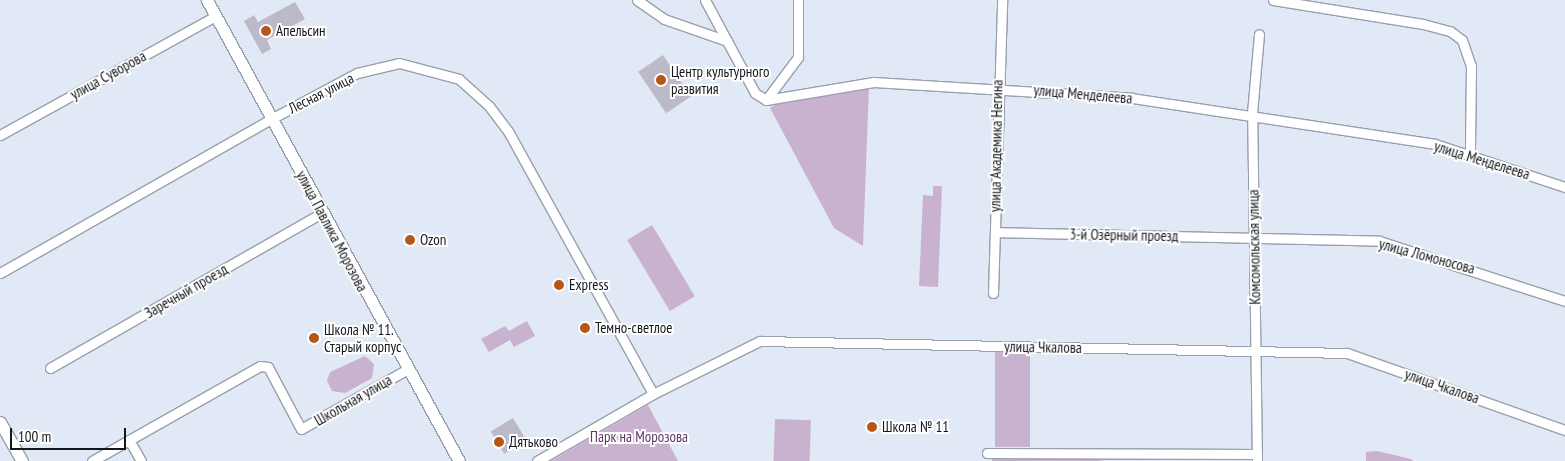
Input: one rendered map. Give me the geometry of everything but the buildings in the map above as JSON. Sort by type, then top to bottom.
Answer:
[{"type":"street","name":"улица Павлика Морозова","points":[[207,0],[406,370],[459,461]]},
{"type":"street","points":[[637,0],[664,19],[727,42]]},
{"type":"street","points":[[705,0],[754,93],[766,100],[798,57],[798,0]]},
{"type":"street","name":"улица Академика Негина","points":[[993,293],[997,87],[1002,0]]},
{"type":"street","points":[[1273,0],[1423,24],[1450,31],[1462,40],[1471,66],[1470,153]]},
{"type":"street","name":"улица Суворова","points":[[0,135],[216,16]]},
{"type":"street","name":"Комсомольская улица","points":[[1257,458],[1252,113],[1259,34]]},
{"type":"street","name":"Лесная улица","points":[[0,273],[271,118],[357,73],[399,63],[459,79],[489,106],[508,131],[653,394]]},
{"type":"street","name":"улица Менделеева","points":[[766,100],[874,82],[997,87],[1252,113],[1470,153],[1565,187]]},
{"type":"street","name":"Заречный проезд","points":[[50,368],[322,213]]},
{"type":"street","name":"3-й Озёрный проезд","points":[[995,232],[1253,238]]},
{"type":"street","name":"улица Ломоносова","points":[[1253,238],[1379,241],[1565,302]]},
{"type":"street","name":"улица Чкалова","points":[[538,461],[653,394],[760,341],[1347,353],[1565,430]]},
{"type":"street","name":"Школьная улица","points":[[92,461],[260,366],[268,367],[301,429],[406,370]]},
{"type":"street","points":[[0,422],[22,461]]},
{"type":"street","points":[[129,440],[141,461]]},
{"type":"street","points":[[987,453],[1257,458]]},
{"type":"green space","points":[[869,86],[863,246],[834,228],[770,108],[793,95]]},
{"type":"green space","points":[[933,186],[942,186],[938,287],[919,286],[923,195],[933,196]]},
{"type":"green space","points":[[652,225],[695,296],[670,311],[627,240]]},
{"type":"green space","points":[[527,321],[535,336],[514,347],[510,340],[489,352],[481,339],[505,326],[509,331]]},
{"type":"green space","points":[[995,350],[1030,350],[1030,447],[995,447]]},
{"type":"green space","points":[[365,356],[374,364],[372,378],[345,393],[332,391],[327,381],[330,372]]},
{"type":"green space","name":"Парк на Морозова","points":[[648,405],[678,461],[551,461]]},
{"type":"green space","points":[[775,419],[811,420],[810,461],[774,461]]},
{"type":"green space","points":[[1377,451],[1413,461],[1366,461],[1366,452]]},
{"type":"green space","points":[[992,456],[1062,456],[1105,461],[992,461]]},
{"type":"place","name":"Апельсин","points":[[266,31]]},
{"type":"place","name":"Центр культурного развития","points":[[661,80]]},
{"type":"place","name":"Ozon","points":[[410,240]]},
{"type":"place","name":"Express","points":[[559,285]]},
{"type":"place","name":"Темно-светлое","points":[[585,328]]},
{"type":"place","name":"Школа № 11. Старый корпус","points":[[314,338]]},
{"type":"place","name":"Школа № 11","points":[[872,427]]},
{"type":"place","name":"Дятьково","points":[[499,442]]}]
